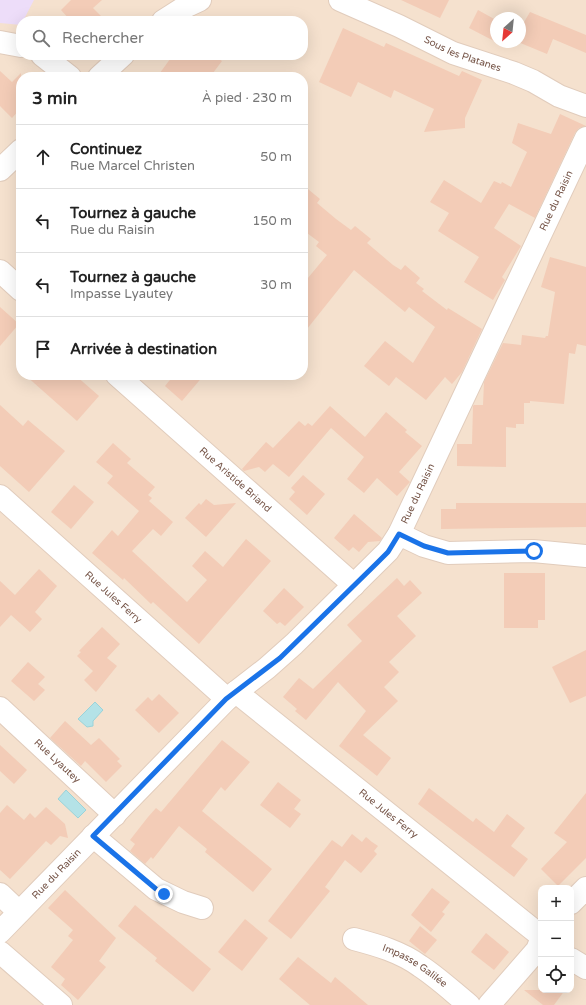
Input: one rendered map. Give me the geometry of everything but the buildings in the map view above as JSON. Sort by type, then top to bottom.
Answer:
[{"type":"street","points":[[171,16],[200,0]]},
{"type":"street","name":"Sous les Platanes","points":[[340,0],[453,53],[514,73],[533,81],[559,96],[586,106]]},
{"type":"street","points":[[0,42],[16,45]]},
{"type":"street","points":[[48,60],[64,72]]},
{"type":"street","points":[[104,72],[118,60]]},
{"type":"street","name":"Rue du Raisin","points":[[0,932],[231,695],[284,653],[384,556],[399,534],[586,138]]},
{"type":"street","points":[[0,170],[16,155]]},
{"type":"street","points":[[0,271],[16,285]]},
{"type":"street","name":"Rue Aristide Briand","points":[[123,380],[354,585]]},
{"type":"street","name":"Rue Jules Ferry","points":[[0,496],[231,695],[250,705],[538,934]]},
{"type":"street","points":[[399,534],[424,546],[448,553],[534,551],[586,556]]},
{"type":"street","name":"Rue Lyautey","points":[[0,708],[114,814]]},
{"type":"street","points":[[93,836],[156,889],[178,900],[202,908]]},
{"type":"street","points":[[574,900],[586,888]]},
{"type":"street","points":[[0,894],[19,912]]},
{"type":"street","name":"Impasse Galilée","points":[[354,939],[372,943],[409,959],[469,1005]]},
{"type":"street","points":[[489,1005],[538,948]]},
{"type":"street","points":[[0,952],[61,1005]]},
{"type":"street","points":[[574,961],[586,968]]},
{"type":"shaded area","points":[[0,0],[586,0],[586,1005],[0,1005]]},
{"type":"shaded area","points":[[0,0],[34,0],[26,16],[16,16],[16,25],[0,23]]},
{"type":"water","points":[[95,702],[103,710],[93,721],[93,726],[87,727],[78,719]]},
{"type":"water","points":[[66,790],[86,810],[78,818],[58,799]]},
{"type":"route","points":[[164,894],[93,836],[226,699],[280,658],[378,562],[388,552],[399,534],[424,546],[448,553],[458,554],[534,551]]}]
